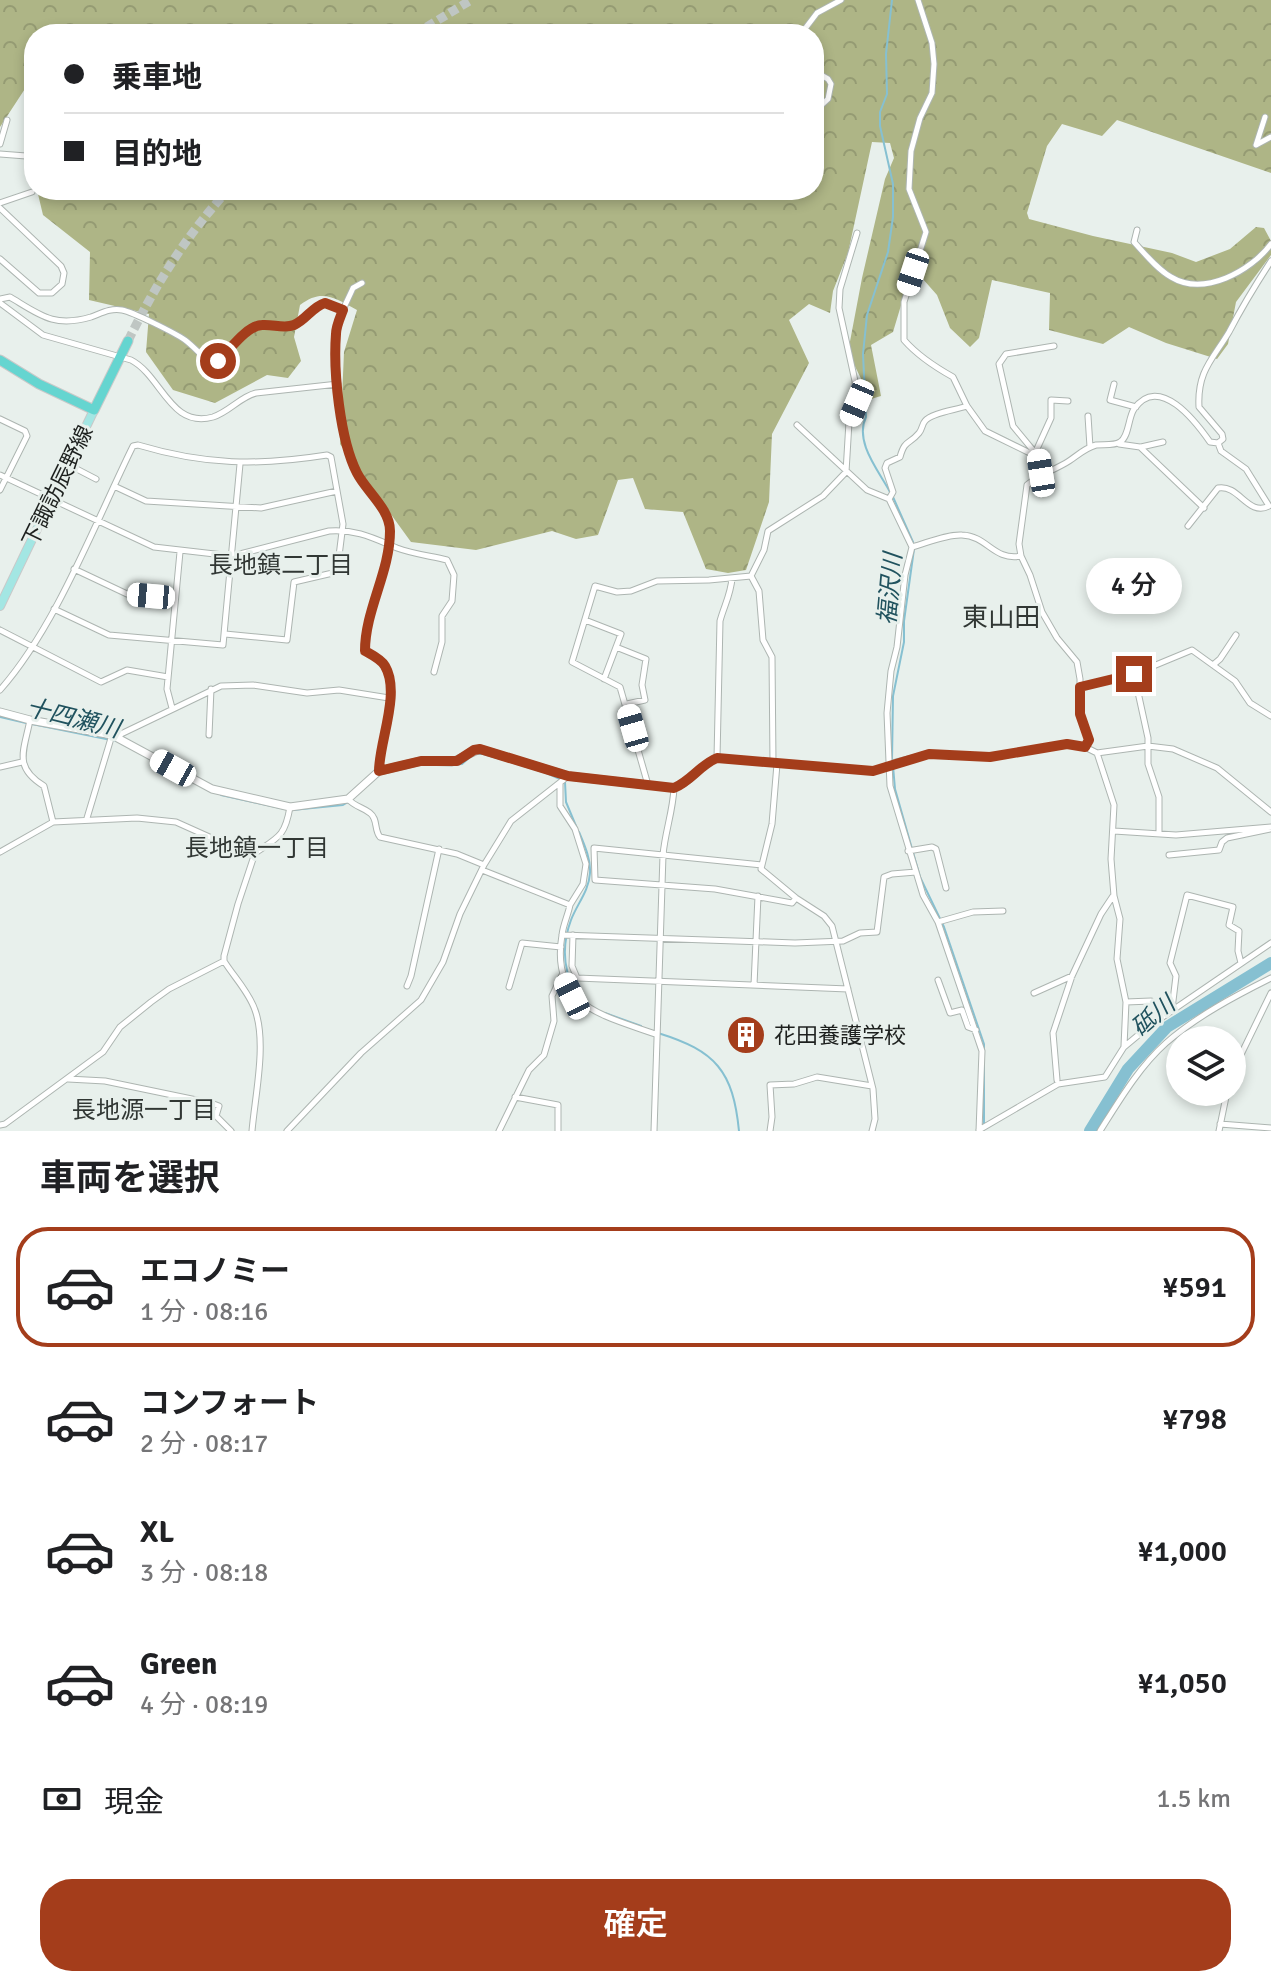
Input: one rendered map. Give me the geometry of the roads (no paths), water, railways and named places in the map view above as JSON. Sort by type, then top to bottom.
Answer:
[{"type":"highway","points":[[95,408],[128,341]]},
{"type":"highway","points":[[0,353],[46,383],[95,408]]},
{"type":"highway","points":[[0,360],[39,384],[95,408]]},
{"type":"main road","name":"下諏訪辰野線","points":[[0,606],[95,408]]},
{"type":"street","points":[[809,24],[817,13],[841,0]]},
{"type":"street","points":[[918,0],[932,43],[934,64],[932,93],[920,118],[911,151],[909,189],[926,232],[904,302],[904,340],[939,372],[953,377],[967,406],[985,431],[1037,455]]},
{"type":"street","points":[[824,77],[831,84],[828,99],[824,103]]},
{"type":"street","points":[[1265,117],[1256,145],[1271,137]]},
{"type":"street","points":[[0,144],[7,120]]},
{"type":"street","points":[[0,154],[24,156]]},
{"type":"street","points":[[0,259],[39,293],[52,293],[62,284],[61,266],[0,206],[24,196]]},
{"type":"street","points":[[1137,230],[1134,242],[1151,260],[1172,278],[1192,283],[1215,283],[1246,267],[1271,244]]},
{"type":"street","points":[[751,576],[764,550],[768,531],[823,496],[846,472],[849,422],[857,403],[839,308],[840,289],[857,233]]},
{"type":"street","points":[[1118,444],[1123,440],[1136,407],[1153,396],[1161,397],[1190,414],[1210,442],[1218,443],[1223,439],[1199,407],[1203,376],[1208,360],[1271,261]]},
{"type":"street","points":[[362,283],[353,288],[336,332],[341,416],[350,457],[386,515],[390,530],[365,642],[365,651],[387,669],[390,718],[379,754],[379,771]]},
{"type":"street","points":[[338,384],[256,393],[215,417],[186,417],[177,411],[143,366],[43,335],[0,301],[10,297],[48,320],[68,321],[108,310],[123,310],[184,339],[208,361],[218,361],[251,329],[260,325],[285,327],[296,324],[317,305],[325,303],[343,310]]},
{"type":"street","points":[[1041,473],[1037,455],[1013,426],[999,364],[1006,354],[1054,346]]},
{"type":"street","points":[[1114,384],[1110,400],[1136,407]]},
{"type":"street","points":[[1037,455],[1051,418],[1051,400],[1068,401]]},
{"type":"street","points":[[889,499],[893,492],[885,468],[887,463],[900,457],[904,444],[919,433],[925,419],[967,406]]},
{"type":"street","points":[[1088,416],[1090,447]]},
{"type":"street","points":[[0,419],[25,431],[27,436],[3,476],[0,490]]},
{"type":"street","points":[[797,425],[867,490],[889,499],[912,547],[905,575],[887,713],[890,786],[923,895],[938,922],[976,1030],[983,1067],[978,1115],[981,1130],[1058,1084],[1105,1077],[1124,1047],[1172,1009],[1271,943]]},
{"type":"street","points":[[1085,747],[1089,740],[1080,714],[1077,662],[1057,638],[1042,612],[1021,556],[1019,544],[1027,485],[1041,473],[1067,462],[1090,447],[1118,444],[1140,447],[1163,442]]},
{"type":"street","points":[[1188,526],[1218,488],[1231,488],[1255,508],[1262,510],[1269,506],[1246,469],[1221,451],[1218,443]]},
{"type":"street","points":[[0,690],[14,674],[54,609],[133,446],[200,460],[240,464],[331,457],[343,530],[337,572],[294,582],[287,640],[225,634]]},
{"type":"street","points":[[1140,447],[1204,508]]},
{"type":"street","points":[[54,609],[109,635],[223,645],[240,464]]},
{"type":"street","points":[[68,465],[96,479]]},
{"type":"street","points":[[3,476],[154,547],[180,552],[232,556],[343,530],[358,532],[399,549],[447,560],[453,571],[452,601],[442,616],[442,642],[434,672]]},
{"type":"street","points":[[114,486],[146,501],[261,508],[337,491]]},
{"type":"street","points":[[912,547],[965,535],[984,543],[1002,557],[1021,556]]},
{"type":"street","points":[[172,708],[167,689],[180,552]]},
{"type":"street","points":[[74,569],[127,594],[175,598]]},
{"type":"street","points":[[648,785],[620,687],[572,662],[595,586],[617,592],[631,591],[657,581],[751,576]]},
{"type":"street","points":[[751,576],[759,591],[763,640],[772,657],[775,763],[772,824],[761,869],[824,916],[832,926],[872,1086],[875,1119],[872,1131]]},
{"type":"street","points":[[717,758],[720,621],[731,591],[732,578]]},
{"type":"street","points":[[585,620],[621,634],[604,679]]},
{"type":"street","points":[[0,630],[101,682],[127,670],[168,677]]},
{"type":"street","points":[[1213,665],[1236,635]]},
{"type":"street","points":[[616,647],[646,659],[642,685],[645,700],[627,704]]},
{"type":"street","points":[[1080,687],[1134,674],[1192,650],[1235,681],[1250,703],[1271,716]]},
{"type":"street","points":[[1134,674],[1148,746],[1148,764],[1159,797],[1159,834]]},
{"type":"street","points":[[87,819],[116,736],[211,689],[253,685],[307,693],[339,690],[389,698]]},
{"type":"street","points":[[209,735],[211,689]]},
{"type":"street","points":[[0,712],[116,736],[212,789],[290,807],[348,799],[379,771],[421,761],[457,761],[480,749],[568,776],[674,788],[684,784],[717,758],[873,771],[929,754],[990,757],[1067,744],[1097,753],[1148,746],[1173,749],[1217,768],[1271,812]]},
{"type":"street","points":[[30,720],[22,762],[29,776],[44,786],[53,822]]},
{"type":"street","points":[[1097,753],[1114,805],[1111,859],[1114,896],[1120,919],[1117,959],[1126,1002],[1124,1047]]},
{"type":"street","points":[[0,767],[22,762]]},
{"type":"street","points":[[287,1131],[361,1053],[421,1000],[443,962],[460,914],[483,868],[511,821],[568,776]]},
{"type":"street","points":[[560,783],[560,806],[575,829],[589,881]]},
{"type":"street","points":[[654,1131],[663,855],[674,788]]},
{"type":"street","points":[[348,799],[374,818],[380,837],[439,849],[570,905]]},
{"type":"street","points":[[252,1131],[259,1029],[248,997],[224,961],[255,853],[282,834],[290,807]]},
{"type":"street","points":[[0,852],[53,822],[148,818],[176,822],[225,844],[255,853]]},
{"type":"street","points":[[1114,831],[1184,834],[1271,828]]},
{"type":"street","points":[[1169,855],[1219,850],[1227,838],[1271,828]]},
{"type":"street","points":[[655,1034],[593,1012],[572,996],[562,975],[562,935],[570,905],[589,881],[594,848],[762,865]]},
{"type":"street","points":[[407,986],[439,849]]},
{"type":"street","points":[[908,851],[936,849],[946,888]]},
{"type":"street","points":[[562,935],[843,941],[860,933],[877,932],[884,877],[916,872]]},
{"type":"street","points":[[589,881],[715,889],[792,903],[796,898]]},
{"type":"street","points":[[1172,1009],[1176,976],[1170,963],[1187,895],[1233,907],[1229,925],[1239,931],[1241,963]]},
{"type":"street","points":[[754,985],[758,896]]},
{"type":"street","points":[[1057,1080],[1052,1039],[1072,976],[1101,914],[1114,896]]},
{"type":"street","points":[[938,922],[973,912],[1003,911]]},
{"type":"street","points":[[573,935],[572,966],[577,978],[848,989]]},
{"type":"street","points":[[509,987],[522,943],[561,947]]},
{"type":"street","points":[[0,1125],[103,1052],[120,1027],[151,1002],[169,989],[224,961]]},
{"type":"street","points":[[499,1131],[529,1070],[544,1055],[554,1021],[552,996],[562,975]]},
{"type":"street","points":[[1034,993],[1072,976]]},
{"type":"street","points":[[1100,1131],[1135,1079],[1167,1042],[1239,994],[1271,978]]},
{"type":"street","points":[[938,980],[950,1013],[962,1010],[968,1027],[976,1030]]},
{"type":"street","points":[[1246,1045],[1271,993]]},
{"type":"street","points":[[1126,1002],[1151,1001]]},
{"type":"street","points":[[770,1131],[770,1085],[794,1084],[817,1077],[872,1086]]},
{"type":"street","points":[[67,1079],[105,1081],[211,1103],[219,1106],[216,1116],[231,1131]]},
{"type":"street","points":[[515,1097],[558,1105],[558,1131]]},
{"type":"street","points":[[1224,1106],[1219,1127],[1271,1128]]},
{"type":"waterway","name":"福沢川","points":[[890,492],[869,456],[863,436],[866,417],[863,354],[867,315],[888,252],[893,217],[893,184],[880,126],[880,112],[887,94],[886,54],[892,0]]},
{"type":"waterway","name":"福沢川","points":[[893,497],[913,542]]},
{"type":"waterway","name":"福沢川","points":[[892,760],[893,696],[904,642],[914,549]]},
{"type":"waterway","name":"十四瀬川","points":[[0,717],[26,723]]},
{"type":"waterway","name":"十四瀬川","points":[[32,724],[116,741]]},
{"type":"waterway","name":"十四瀬川","points":[[475,754],[504,760]]},
{"type":"waterway","name":"十四瀬川","points":[[450,765],[462,764],[469,758]]},
{"type":"waterway","name":"福沢川","points":[[893,766],[895,789],[920,877],[944,927],[984,1044],[984,1124]]},
{"type":"waterway","name":"十四瀬川","points":[[544,772],[560,779]]},
{"type":"waterway","name":"十四瀬川","points":[[565,782],[566,802],[576,826]]},
{"type":"waterway","name":"十四瀬川","points":[[221,795],[285,809]]},
{"type":"waterway","name":"十四瀬川","points":[[292,810],[348,802]]},
{"type":"waterway","name":"十四瀬川","points":[[575,992],[566,965],[566,938],[590,873],[579,832]]},
{"type":"waterway","name":"砥川","points":[[1090,1131],[1128,1069],[1167,1027],[1271,963]]},
{"type":"waterway","name":"十四瀬川","points":[[605,1013],[641,1026]]},
{"type":"waterway","name":"十四瀬川","points":[[658,1033],[694,1047],[718,1066],[732,1093],[739,1131]]},
{"type":"tunnel","points":[[431,24],[471,0]]},
{"type":"tunnel","points":[[128,341],[172,262],[219,200]]},
{"type":"place","name":"花田養護学校","points":[[746,1035]]},
{"type":"district","name":"長地鎮二丁目","points":[[281,565]]},
{"type":"district","name":"東山田","points":[[1001,617]]},
{"type":"district","name":"長地鎮一丁目","points":[[257,848]]},
{"type":"district","name":"長地源一丁目","points":[[144,1110]]}]
